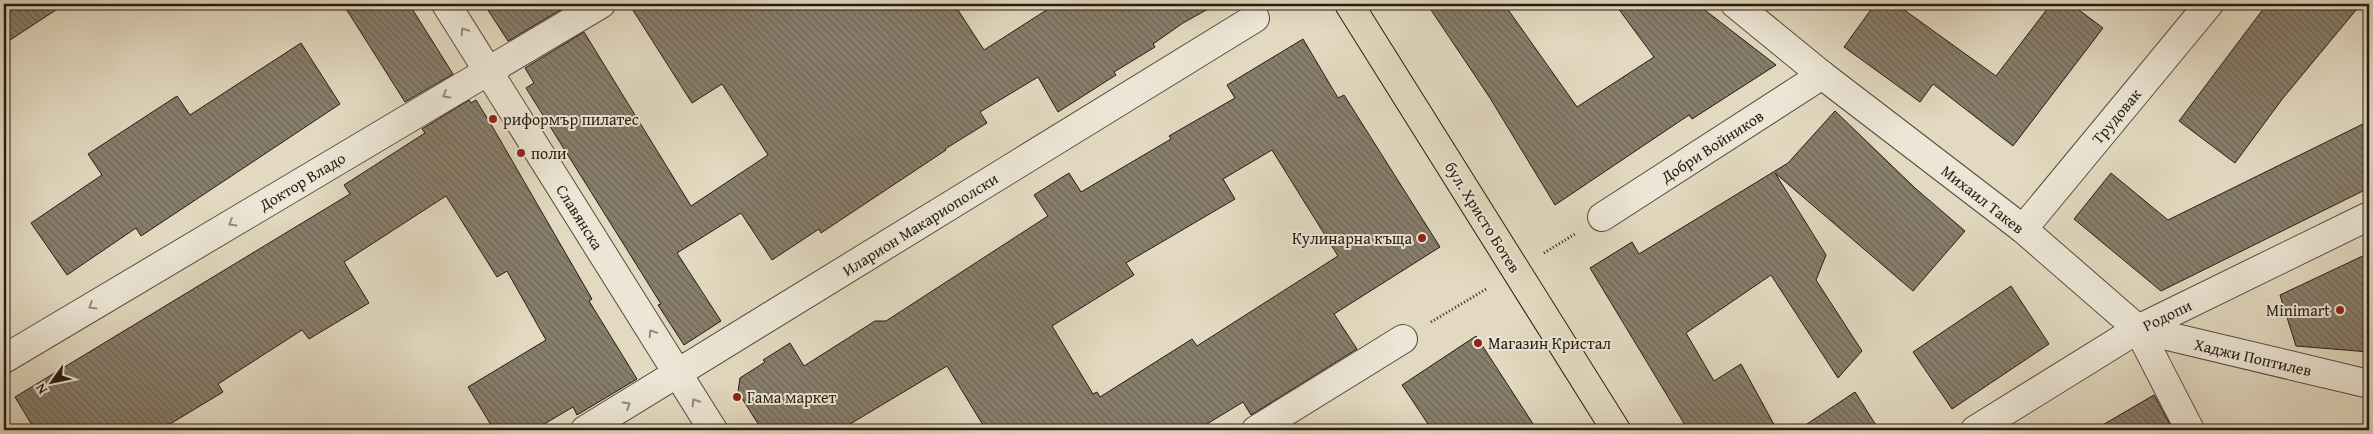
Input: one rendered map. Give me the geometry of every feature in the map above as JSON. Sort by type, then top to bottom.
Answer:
[{"type":"main road","name":"бул. Христо Ботев","points":[[1350,4],[1616,430]]},
{"type":"street","name":"Славянска","points":[[446,4],[713,430]]},
{"type":"street","name":"Доктор Владо","points":[[4,359],[601,4]]},
{"type":"street","name":"Михаил Такев","points":[[1735,4],[1822,75],[2022,229],[2138,329],[2190,430]]},
{"type":"street","name":"Трудовак","points":[[2022,229],[2208,4]]},
{"type":"street","name":"Иларион Макариополски","points":[[585,430],[1255,18]]},
{"type":"street","name":"Добри Войников","points":[[1602,217],[1822,75]]},
{"type":"street","name":"Родопи","points":[[1975,430],[2138,329],[2369,216]]},
{"type":"street","name":"Хаджи Поптилев","points":[[2138,329],[2369,384]]},
{"type":"street","points":[[1256,430],[1403,339]]},
{"type":"building","points":[[4,4],[65,4],[4,44]]},
{"type":"building","points":[[343,4],[409,4],[453,74],[405,102]]},
{"type":"building","points":[[484,4],[566,4],[567,6],[508,41]]},
{"type":"building","points":[[629,4],[954,4],[984,50],[1056,4],[1217,4],[1183,23],[1153,44],[1155,47],[1114,72],[1116,75],[1058,112],[1038,77],[980,112],[987,123],[945,149],[821,233],[819,229],[772,260],[741,213],[677,253],[721,321],[684,345],[658,305],[661,304],[526,88],[534,83],[525,68],[584,32],[691,206],[768,155],[722,84],[692,103]]},
{"type":"building","points":[[1427,4],[1504,4],[1577,107],[1654,57],[1615,4],[1697,4],[1776,65],[1692,119],[1689,115],[1555,205],[1490,98]]},
{"type":"building","points":[[1875,4],[1896,4],[1996,76],[2051,4],[2071,4],[2103,28],[2013,146],[1933,84],[1920,102],[1844,47]]},
{"type":"building","points":[[2267,4],[2361,4],[2283,98],[2235,163],[2179,121]]},
{"type":"building","points":[[1303,39],[1338,98],[1344,95],[1440,247],[1334,314],[1357,349],[1251,415],[1243,402],[1197,430],[986,430],[947,366],[840,430],[762,430],[738,392],[740,378],[765,362],[763,360],[790,343],[804,366],[875,321],[886,321],[1048,216],[1034,195],[1069,173],[1081,192],[1171,139],[1169,136],[1235,98],[1227,85]],"holes":[[[1272,150],[1338,256],[1197,346],[1192,339],[1100,397],[1097,392],[1093,394],[1052,326],[1134,275],[1126,263],[1235,199],[1223,179]]]},
{"type":"building","points":[[301,43],[340,104],[141,236],[136,228],[67,275],[31,223],[102,175],[88,154],[177,96],[190,115]]},
{"type":"building","points":[[469,100],[471,103],[476,100],[492,126],[592,299],[589,301],[637,379],[577,415],[573,407],[534,430],[494,430],[468,387],[546,340],[507,271],[497,277],[446,196],[344,262],[369,303],[309,339],[302,330],[218,384],[223,392],[160,430],[35,430],[15,397],[350,194],[344,185],[425,133],[422,129]]},
{"type":"building","points":[[1835,111],[1915,188],[1965,231],[1913,291],[1775,173],[1826,255],[1816,280],[1862,351],[1838,378],[1771,275],[1686,333],[1714,381],[1741,364],[1777,430],[1688,430],[1590,268],[1632,242],[1639,254],[1788,163]]},
{"type":"building","points":[[2369,121],[2369,188],[2161,291],[2074,219],[2111,173],[2168,220]]},
{"type":"building","points":[[2369,253],[2369,352],[2296,346],[2280,295]]},
{"type":"building","points":[[2011,286],[2049,344],[1952,409],[1913,352]]},
{"type":"building","points":[[1476,336],[1537,430],[1432,430],[1402,385]]},
{"type":"building","points":[[1855,392],[1879,430],[1798,430]]},
{"type":"building","points":[[2154,395],[2173,430],[2094,430]]},
{"type":"place","name":"риформър пилатес","points":[[493,119]]},
{"type":"place","name":"поли","points":[[521,153]]},
{"type":"place","name":"Кулинарна къща","points":[[1422,238]]},
{"type":"place","name":"Minimart","points":[[2340,310]]},
{"type":"place","name":"Магазин Кристал","points":[[1478,343]]},
{"type":"place","name":"Гама маркет","points":[[737,397]]}]
